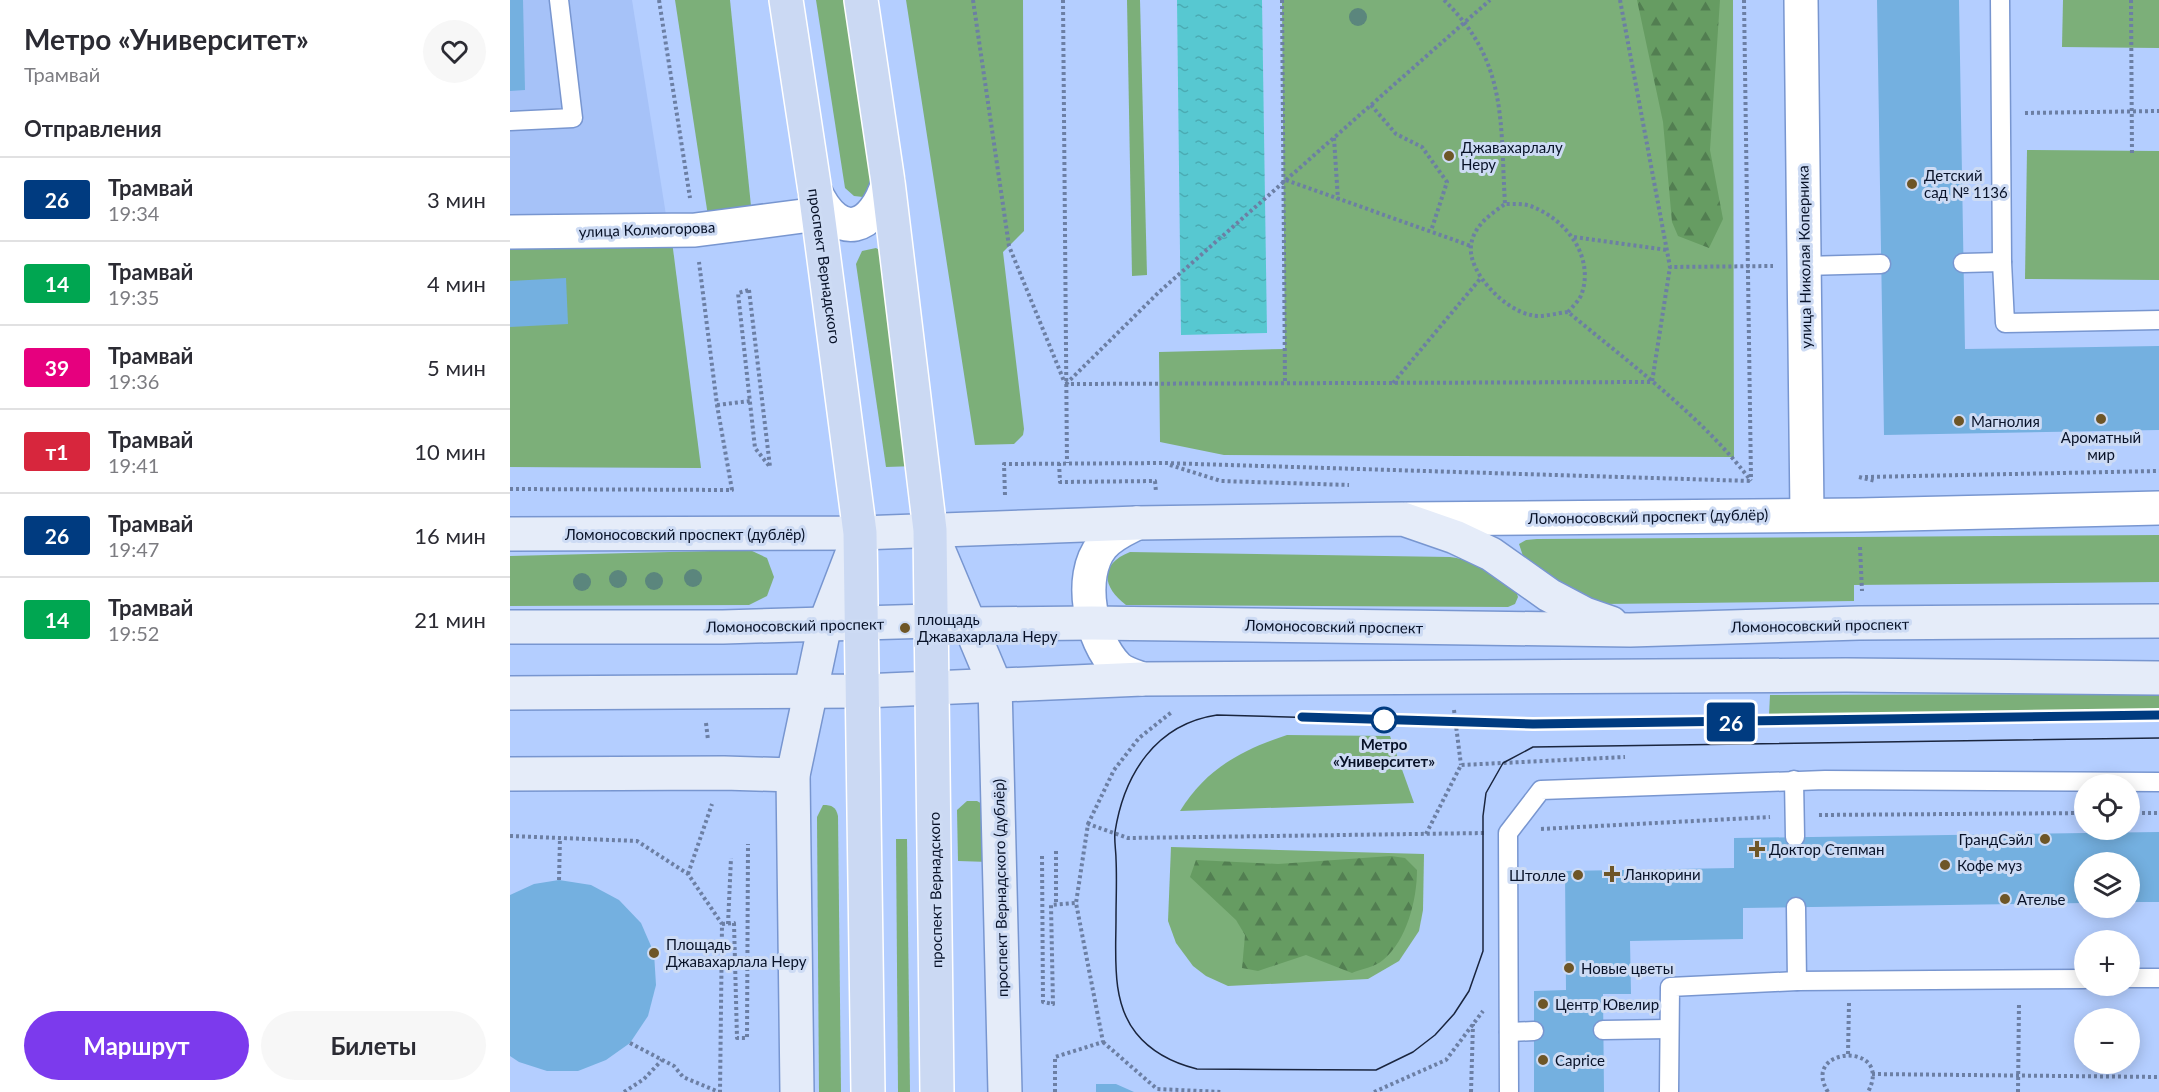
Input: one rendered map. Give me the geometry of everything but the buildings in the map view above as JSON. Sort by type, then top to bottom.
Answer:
[{"type":"main road","name":"проспект Вернадского","points":[[786,0],[817,203],[860,533]]},
{"type":"main road","points":[[861,0],[888,182],[930,530],[933,689]]},
{"type":"main road","points":[[860,533],[930,530],[1140,509]]},
{"type":"main road","name":"Ломоносовский проспект (дублёр)","points":[[1140,509],[1403,519]]},
{"type":"main road","points":[[1403,519],[1455,537],[1482,550],[1549,595],[1585,614],[1630,630]]},
{"type":"main road","points":[[930,530],[971,624],[994,685]]},
{"type":"main road","points":[[797,1092],[793,775],[825,624],[860,533]]},
{"type":"main road","points":[[860,533],[868,1092]]},
{"type":"main road","name":"Ломоносовский проспект (дублёр)","points":[[510,534],[860,533]]},
{"type":"main road","name":"Ломоносовский проспект","points":[[510,627],[863,625],[931,621],[971,624],[1092,623],[1630,630],[1859,623],[2159,621]]},
{"type":"main road","points":[[510,693],[864,692],[1142,679],[1846,675],[2159,678]]},
{"type":"main road","name":"проспект Вернадского (дублёр)","points":[[994,685],[1005,1092]]},
{"type":"main road","name":"проспект Вернадского","points":[[933,689],[936,1092]]},
{"type":"main road","points":[[510,774],[724,772],[793,775]]},
{"type":"street","name":"улица Николая Коперника","points":[[1801,0],[1807,514]]},
{"type":"street","points":[[817,203],[844,225],[858,223],[873,215],[882,202],[888,182]]},
{"type":"street","name":"улица Колмогорова","points":[[510,232],[695,231],[817,203]]},
{"type":"street","name":"Ломоносовский проспект (дублёр)","points":[[1403,519],[2159,508]]},
{"type":"street","points":[[1140,509],[1101,547],[1091,573],[1092,623],[1101,647],[1119,669],[1142,679]]},
{"type":"lane","points":[[510,121],[573,118],[559,0]]},
{"type":"lane","points":[[2000,0],[2002,262],[2005,323],[2159,320]]},
{"type":"lane","points":[[1964,263],[2002,262]]},
{"type":"lane","points":[[1804,266],[1881,264]]},
{"type":"lane","points":[[1794,780],[1795,837]]},
{"type":"lane","points":[[1509,1092],[1508,833],[1541,790],[1794,780],[2159,782]]},
{"type":"lane","points":[[1796,907],[1797,981]]},
{"type":"lane","points":[[2140,978],[2159,978]]},
{"type":"lane","points":[[1669,1092],[1670,987],[1797,981],[2074,979]]},
{"type":"lane","points":[[1604,1030],[1670,1029]]},
{"type":"lane","points":[[1509,1032],[1534,1031]]},
{"type":"path","points":[[510,489],[732,490],[717,405],[695,231],[659,0]]},
{"type":"path","points":[[973,0],[1009,246],[1065,384]]},
{"type":"path","points":[[1063,0],[1067,463]]},
{"type":"path","points":[[1282,0],[1286,180],[1285,383]]},
{"type":"path","points":[[1444,0],[1466,21],[1489,62],[1500,103],[1505,204]]},
{"type":"path","points":[[1065,384],[1159,292],[1490,0]]},
{"type":"path","points":[[1620,0],[1670,267],[1652,382]]},
{"type":"path","points":[[1744,0],[1751,481]]},
{"type":"path","points":[[2132,0],[2132,156]]},
{"type":"path","points":[[1371,105],[1396,134],[1422,147],[1447,182],[1431,231]]},
{"type":"path","points":[[2001,113],[2159,111]]},
{"type":"path","points":[[1334,138],[1338,200]]},
{"type":"path","points":[[1286,180],[1471,246]]},
{"type":"path","points":[[1505,204],[1531,206],[1555,219],[1573,237],[1584,262],[1582,294],[1568,312],[1531,316],[1503,301],[1480,279],[1471,246],[1481,222],[1505,204]]},
{"type":"path","points":[[1573,237],[1667,250]]},
{"type":"path","points":[[1670,267],[1804,266]]},
{"type":"path","points":[[1394,383],[1480,279]]},
{"type":"path","points":[[749,290],[770,467],[755,448],[750,402],[738,293],[749,290]]},
{"type":"path","points":[[1568,312],[1652,382],[1734,457],[1751,481]]},
{"type":"path","points":[[1065,384],[1652,382]]},
{"type":"path","points":[[717,405],[750,402]]},
{"type":"path","points":[[1059,463],[1060,482],[1155,481],[1156,494],[1140,509]]},
{"type":"path","points":[[1016,496],[1005,497],[1004,464],[1164,463],[1751,481]]},
{"type":"path","points":[[1164,463],[1221,481],[1360,486]]},
{"type":"path","points":[[1859,477],[2159,471]]},
{"type":"path","points":[[1860,538],[1861,600]]},
{"type":"path","points":[[1426,834],[1461,765],[1454,705]]},
{"type":"path","points":[[1174,710],[1139,738],[1114,770],[1088,824],[1076,903],[1103,1041],[1157,1089],[1222,1092]]},
{"type":"path","points":[[1461,765],[1625,757]]},
{"type":"path","points":[[688,874],[712,804]]},
{"type":"path","points":[[1088,824],[1128,838],[1508,833],[1794,815],[2074,813]]},
{"type":"path","points":[[2140,813],[2159,813]]},
{"type":"path","points":[[510,836],[637,840],[688,874],[722,924],[719,1092],[683,1077],[674,1066],[630,1042]]},
{"type":"path","points":[[559,880],[560,838]]},
{"type":"path","points":[[722,924],[734,923],[737,1038],[747,1038],[748,844]]},
{"type":"path","points":[[1056,851],[1056,905]]},
{"type":"path","points":[[1042,856],[1043,1002],[1053,1004],[1051,905],[1076,903]]},
{"type":"path","points":[[728,924],[731,858]]},
{"type":"path","points":[[2018,1092],[2020,980]]},
{"type":"path","points":[[1848,1054],[1850,981]]},
{"type":"path","points":[[1471,1092],[1473,1024]]},
{"type":"path","points":[[1055,1092],[1055,1057],[1103,1041]]},
{"type":"path","points":[[1828,1092],[1823,1080],[1827,1064],[1840,1054],[1848,1054],[1864,1060],[1872,1074],[1868,1092]]},
{"type":"path","points":[[624,1092],[644,1079],[662,1060]]},
{"type":"path","points":[[1872,1074],[2159,1077]]},
{"type":"shaded area","points":[[510,0],[632,0],[666,215],[701,468],[510,467]]},
{"type":"shaded area","points":[[675,0],[730,0],[751,206],[747,214],[708,216]]},
{"type":"shaded area","points":[[816,0],[846,0],[875,187],[863,197],[854,196],[845,188]]},
{"type":"shaded area","points":[[906,0],[1023,0],[1024,231],[1003,252],[1024,429],[1023,435],[1014,444],[975,445]]},
{"type":"shaded area","points":[[1127,0],[1140,0],[1147,275],[1132,276]]},
{"type":"shaded area","points":[[1282,0],[1733,0],[1734,457],[1224,455],[1160,442],[1159,352],[1285,349]]},
{"type":"shaded area","points":[[2063,0],[2159,0],[2159,48],[2062,47]]},
{"type":"shaded area","points":[[2027,150],[2159,151],[2159,280],[2025,279]]},
{"type":"shaded area","points":[[672,241],[701,468],[510,467],[510,242]]},
{"type":"shaded area","points":[[876,248],[881,251],[916,466],[886,467],[856,264],[862,251]]},
{"type":"shaded area","points":[[2159,535],[2159,582],[1854,585],[1854,601],[1603,604],[1567,589],[1523,556],[1519,544],[1526,540],[1537,539]]},
{"type":"shaded area","points":[[750,550],[767,558],[774,577],[767,596],[749,605],[510,606],[510,556]]},
{"type":"shaded area","points":[[1130,552],[1450,557],[1469,561],[1485,569],[1516,591],[1518,597],[1515,604],[1508,607],[1126,605],[1112,591],[1107,576],[1113,563]]},
{"type":"shaded area","points":[[2159,694],[2159,711],[1769,715],[1770,695]]},
{"type":"shaded area","points":[[1287,735],[1390,736],[1414,803],[1180,811],[1190,796],[1213,772],[1255,747]]},
{"type":"shaded area","points":[[967,801],[977,801],[984,805],[989,862],[958,861],[957,810]]},
{"type":"shaded area","points":[[823,805],[833,807],[838,816],[841,1092],[819,1092],[817,817]]},
{"type":"shaded area","points":[[896,839],[907,839],[910,1092],[898,1092]]},
{"type":"shaded area","points":[[1171,847],[1424,854],[1423,910],[1419,931],[1399,961],[1368,979],[1228,986],[1206,976],[1193,966],[1176,943],[1168,921]]},
{"type":"green space","points":[[1637,0],[1720,0],[1710,150],[1723,219],[1709,248],[1678,236],[1672,222],[1663,122]]},
{"type":"green space","points":[[1391,856],[1405,858],[1417,870],[1415,894],[1409,919],[1398,942],[1383,960],[1352,973],[1306,955],[1258,971],[1242,968],[1245,935],[1236,920],[1190,877],[1196,860],[1278,864]]},
{"type":"water","points":[[1177,0],[1262,0],[1267,333],[1181,335]]},
{"type":"tram line","points":[[2159,715],[1533,724],[1217,715],[1195,720],[1160,741],[1146,755],[1135,772],[1119,811],[1115,832],[1116,963],[1122,1007],[1136,1033],[1149,1046],[1180,1064],[1197,1069],[1376,1070],[1413,1052],[1435,1035],[1454,1014],[1469,991],[1483,951],[1483,816],[1486,793],[1503,763],[1533,747],[2159,738]]},
{"type":"tram line","name":"26","points":[[1302,717],[1533,724],[2159,715]]},
{"type":"place","name":"Джавахарлалу Неру","points":[[1449,156]]},
{"type":"place","name":"Детский сад № 1136","points":[[1912,184]]},
{"type":"place","name":"Ароматный мир","points":[[2101,419]]},
{"type":"place","name":"Магнолия","points":[[1959,421]]},
{"type":"place","name":"площадь Джавахарлала Неру","points":[[905,628]]},
{"type":"place","name":"Метро «Университет»","points":[[1384,720]]},
{"type":"place","name":"ГрандСэйл","points":[[2045,839]]},
{"type":"place","name":"Доктор Степман","points":[[1757,849]]},
{"type":"place","name":"Кофе муз","points":[[1945,865]]},
{"type":"place","name":"Ланкорини","points":[[1612,874]]},
{"type":"place","name":"Штолле","points":[[1578,875]]},
{"type":"place","name":"Ателье","points":[[2005,899]]},
{"type":"place","name":"Площадь Джавахарлала Неру","points":[[654,953]]},
{"type":"place","name":"Новые цветы","points":[[1569,968]]},
{"type":"place","name":"Центр Ювелир","points":[[1543,1004]]},
{"type":"place","name":"Caprice","points":[[1543,1060]]}]
